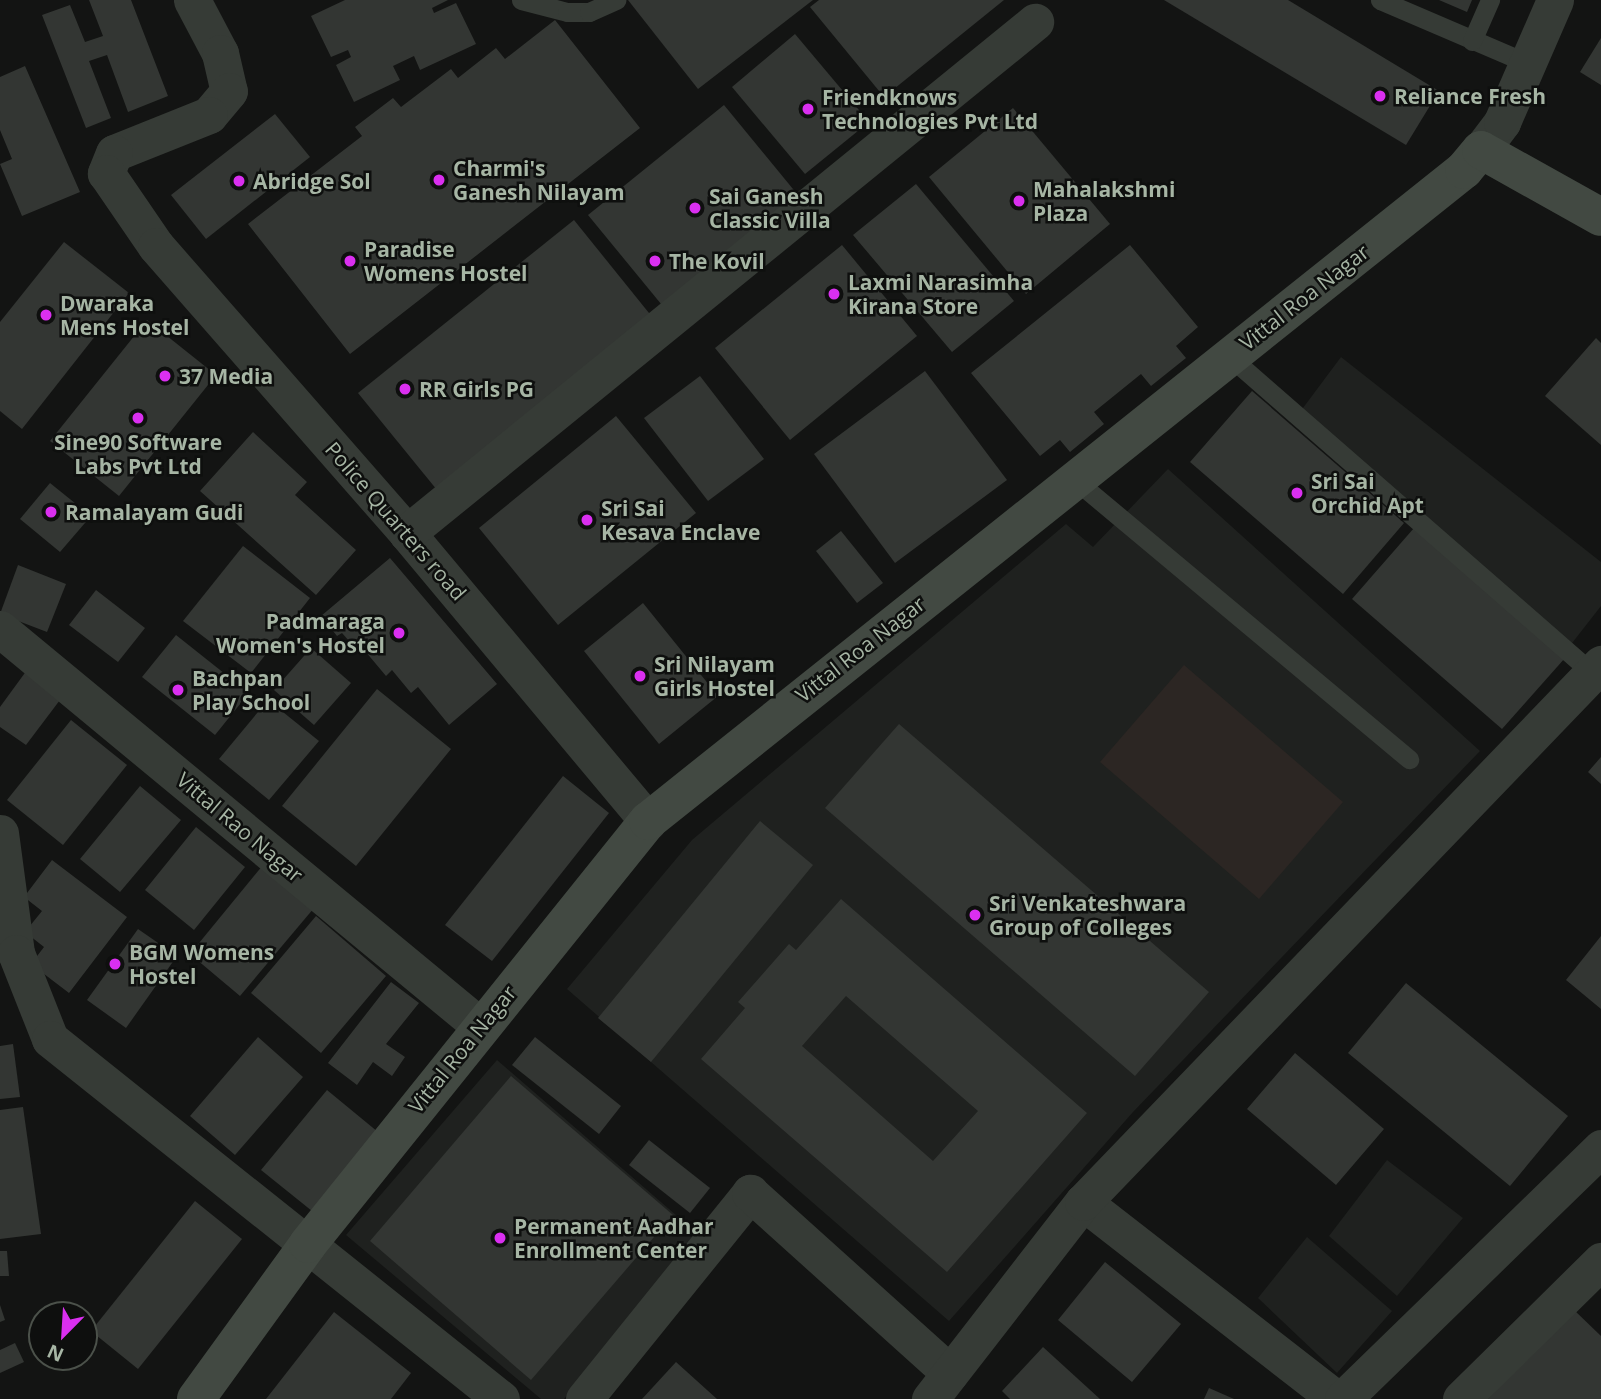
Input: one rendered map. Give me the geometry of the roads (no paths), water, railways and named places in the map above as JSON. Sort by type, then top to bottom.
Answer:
[{"type":"street","name":"Police Quarters road","points":[[192,0],[220,53],[229,92],[209,115],[114,153],[106,173],[140,224],[407,533],[648,821]]},
{"type":"street","points":[[1555,0],[1502,122],[1481,150],[1601,217]]},
{"type":"street","points":[[407,533],[1035,22]]},
{"type":"street","name":"Vittal Roa Nagar","points":[[196,1399],[308,1244],[480,1026],[648,821],[1465,170],[1481,150]]},
{"type":"street","name":"Vittal Rao Nagar","points":[[0,629],[480,1026]]},
{"type":"street","points":[[584,1399],[750,1192],[940,1386],[1083,1202],[1596,668]]},
{"type":"street","points":[[0,833],[16,953],[50,1039],[501,1399]]},
{"type":"street","points":[[1343,1399],[1601,1147]]},
{"type":"street","points":[[1083,1202],[1336,1399]]},
{"type":"street","points":[[1461,1399],[1601,1261]]},
{"type":"lane","points":[[521,0],[567,12],[589,12],[616,0]]},
{"type":"lane","points":[[1380,0],[1527,63]]},
{"type":"lane","points":[[1472,41],[1490,0]]},
{"type":"lane","points":[[1229,356],[1596,668]]},
{"type":"lane","points":[[1074,479],[1409,760]]},
{"type":"place","name":"Reliance Fresh","points":[[1380,96]]},
{"type":"place","name":"Friendknows Technologies Pvt Ltd","points":[[808,109]]},
{"type":"place","name":"Charmi's Ganesh Nilayam","points":[[439,180]]},
{"type":"place","name":"Abridge Sol","points":[[239,181]]},
{"type":"place","name":"Mahalakshmi Plaza","points":[[1019,201]]},
{"type":"place","name":"Sai Ganesh Classic Villa","points":[[695,208]]},
{"type":"place","name":"Paradise Womens Hostel","points":[[350,261]]},
{"type":"place","name":"The Kovil","points":[[655,261]]},
{"type":"place","name":"Laxmi Narasimha Kirana Store","points":[[834,294]]},
{"type":"place","name":"Dwaraka Mens Hostel","points":[[46,315]]},
{"type":"place","name":"37 Media","points":[[165,376]]},
{"type":"place","name":"RR Girls PG","points":[[405,389]]},
{"type":"place","name":"Sine90 Software Labs Pvt Ltd","points":[[138,418]]},
{"type":"place","name":"Sri Sai Orchid Apt","points":[[1297,493]]},
{"type":"place","name":"Ramalayam Gudi","points":[[51,512]]},
{"type":"place","name":"Sri Sai Kesava Enclave","points":[[587,520]]},
{"type":"place","name":"Padmaraga Women's Hostel","points":[[399,633]]},
{"type":"place","name":"Sri Nilayam Girls Hostel","points":[[640,676]]},
{"type":"place","name":"Bachpan Play School","points":[[178,690]]},
{"type":"place","name":"Sri Venkateshwara Group of Colleges","points":[[975,915]]},
{"type":"place","name":"BGM Womens Hostel","points":[[115,964]]},
{"type":"place","name":"Permanent Aadhar Enrollment Center","points":[[500,1238]]}]
